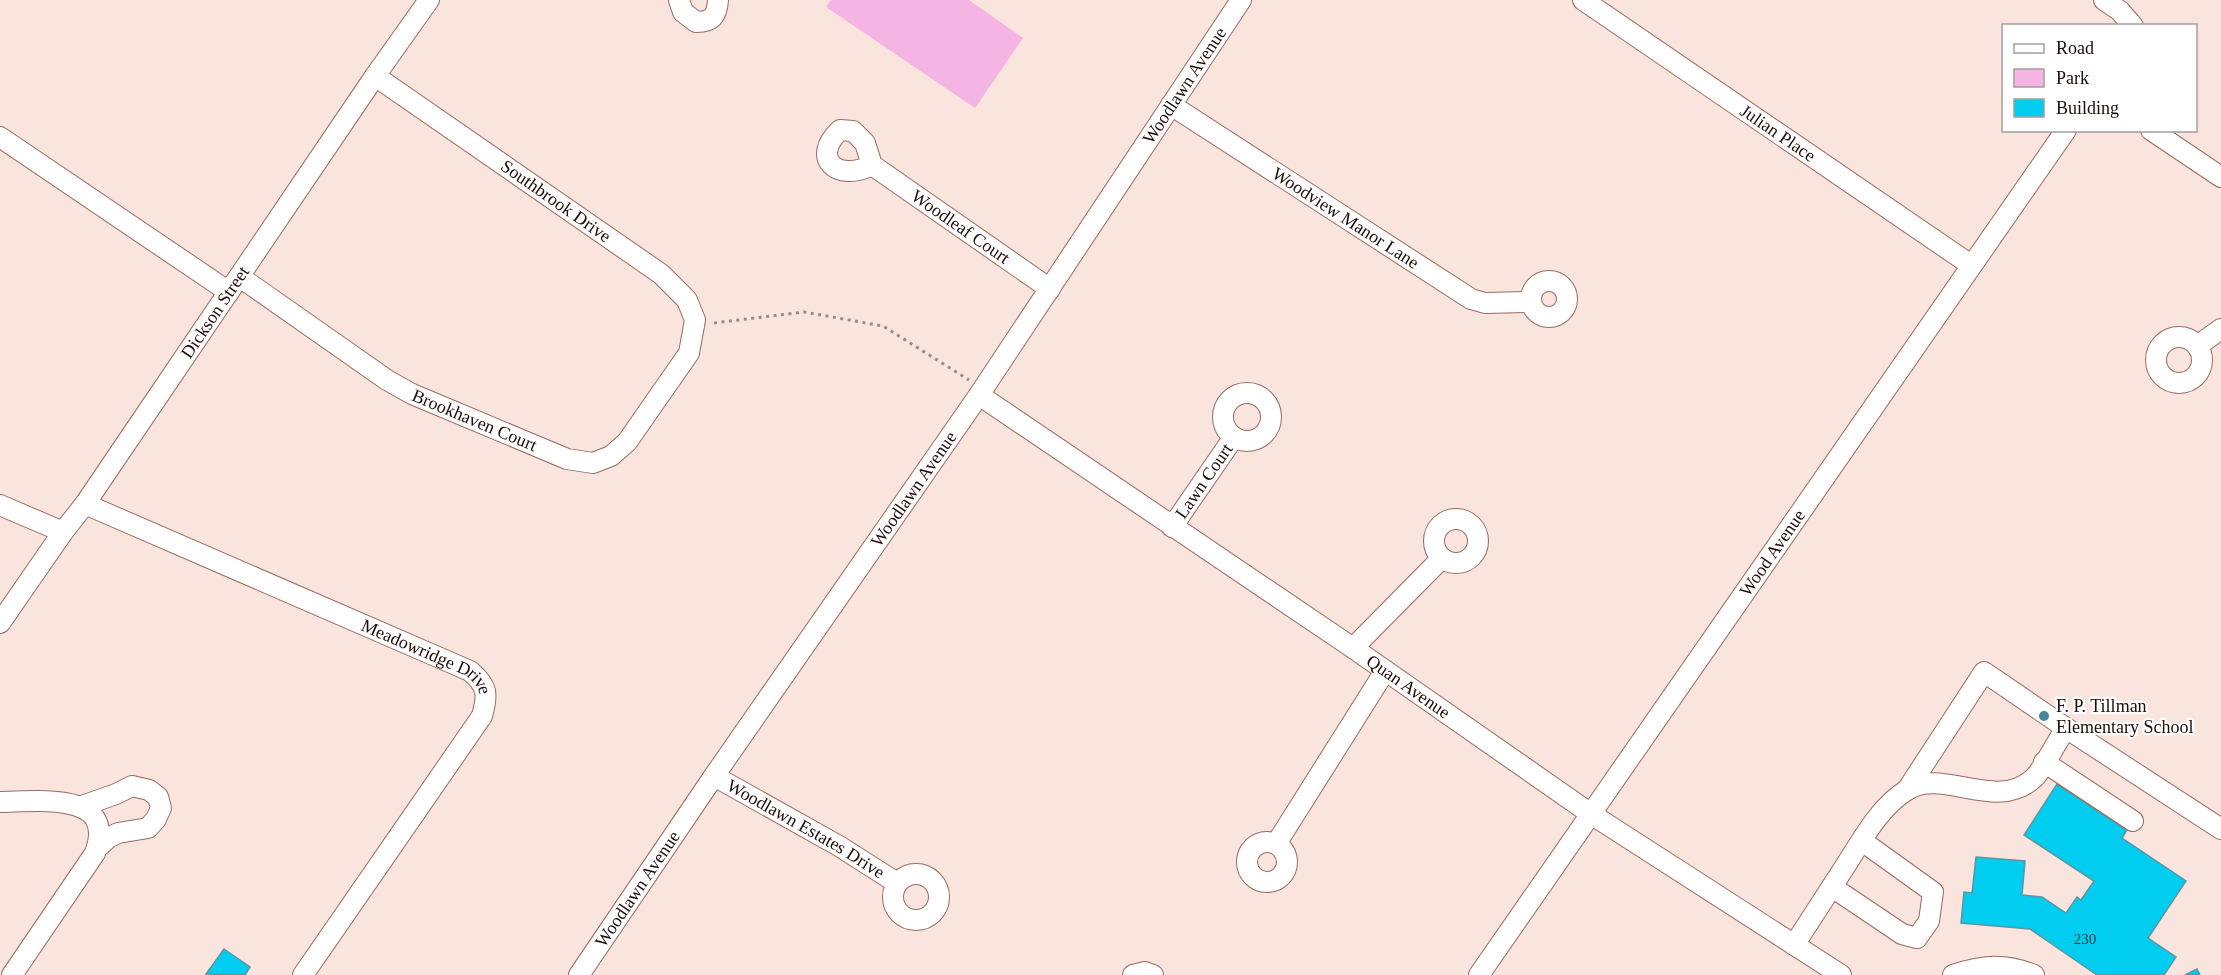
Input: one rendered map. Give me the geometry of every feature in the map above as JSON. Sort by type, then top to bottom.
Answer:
[{"type":"street","name":"Dickson Street","points":[[0,623],[85,504],[429,0]]},
{"type":"street","points":[[679,0],[683,12],[696,22],[707,22],[716,15],[718,0]]},
{"type":"street","name":"Woodlawn Avenue","points":[[579,975],[714,776],[981,392],[1241,0]]},
{"type":"street","name":"Julian Place","points":[[1583,0],[1971,265]]},
{"type":"street","points":[[2104,0],[2120,11],[2131,24]]},
{"type":"street","name":"Southbrook Drive","points":[[375,76],[661,274],[687,300],[695,320],[688,353]]},
{"type":"street","name":"Woodview Manor Lane","points":[[1171,105],[1470,299],[1485,303],[1531,302]]},
{"type":"street","name":"Wood Avenue","points":[[1479,975],[2065,132]]},
{"type":"street","points":[[2154,132],[2221,177]]},
{"type":"street","name":"Brookhaven Court","points":[[0,137],[387,380],[412,394],[567,459],[593,463],[612,456],[627,442],[688,353]]},
{"type":"street","name":"Woodleaf Court","points":[[872,165],[1050,289]]},
{"type":"street","points":[[2198,346],[2221,329]]},
{"type":"street","name":"Quan Avenue","points":[[981,392],[1172,527],[1353,648],[1591,814],[1841,975]]},
{"type":"street","name":"Lawn Court","points":[[1172,527],[1234,437]]},
{"type":"street","name":"Meadowridge Drive","points":[[85,504],[470,671],[481,680],[487,698],[482,716],[303,975]]},
{"type":"street","points":[[0,505],[63,532]]},
{"type":"street","points":[[1353,648],[1442,558]]},
{"type":"street","points":[[1276,844],[1385,671]]},
{"type":"street","points":[[1794,945],[1862,841],[1886,809],[1907,790],[1984,672],[2221,829]]},
{"type":"street","points":[[1907,790],[1927,783],[2000,792],[2018,789],[2035,777],[2066,728]]},
{"type":"street","points":[[2044,762],[2133,821]]},
{"type":"street","name":"Woodlawn Estates Drive","points":[[714,776],[839,846],[897,883]]},
{"type":"street","points":[[82,806],[132,786],[149,789],[158,796],[161,808],[156,819],[148,828],[118,832],[97,848]]},
{"type":"street","points":[[0,802],[63,801],[82,806],[92,814],[98,825],[100,840],[97,848],[12,975]]},
{"type":"street","points":[[1832,887],[1902,934],[1917,938],[1929,921],[1933,892],[1862,841]]},
{"type":"street","points":[[1953,975],[1976,967],[2007,967],[2034,975]]},
{"type":"street","points":[[1133,975],[1146,972],[1153,975]]},
{"type":"path","points":[[694,326],[804,312],[883,326],[981,392]]},
{"type":"green space","points":[[831,0],[969,0],[1023,38],[975,108],[826,7]]},
{"type":"building","name":"F. P. Tillman Elementary School","points":[[2057,784],[2127,830],[2122,838],[2186,881],[2148,938],[2176,957],[2164,975],[2097,975],[2030,929],[1961,923],[1964,892],[1972,893],[1976,857],[2025,861],[2022,895],[2042,897],[2066,913],[2077,897],[2081,900],[2094,881],[2024,835]]},
{"type":"building","points":[[224,949],[250,967],[245,975],[206,974]]},
{"type":"building","points":[[2197,969],[2200,975],[2185,975]]},
{"type":"place","name":"F. P. Tillman Elementary School","points":[[2044,716]]}]
